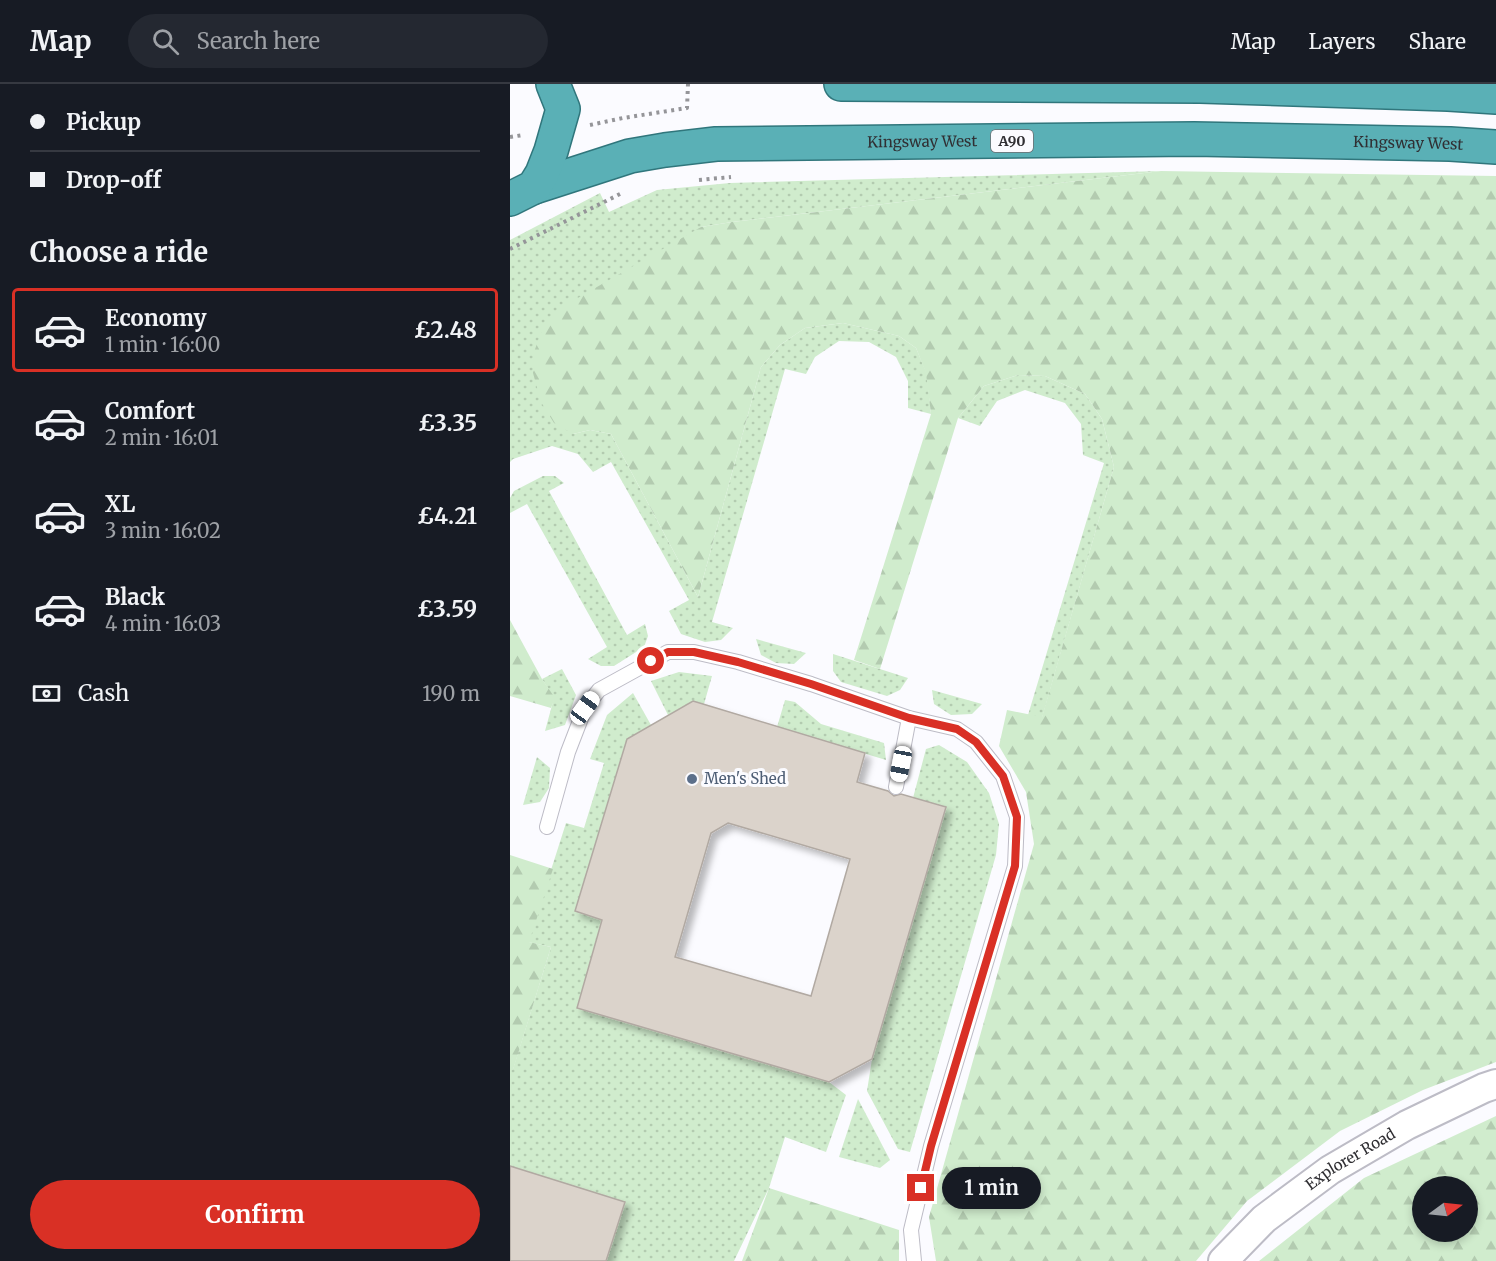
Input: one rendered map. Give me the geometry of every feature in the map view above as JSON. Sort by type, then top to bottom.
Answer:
[{"type":"highway","name":"A90","points":[[522,193],[542,174],[558,132],[563,109],[553,84]]},
{"type":"highway","points":[[841,84],[1200,87],[1496,97]]},
{"type":"highway","name":"Kingsway West","points":[[522,193],[630,156],[716,144],[1194,139],[1496,147]]},
{"type":"street","name":"Explorer Road","points":[[1223,1261],[1264,1219],[1330,1170],[1407,1125],[1496,1084]]},
{"type":"lane","points":[[547,827],[568,752],[585,708],[598,690],[668,652],[694,652],[738,662],[811,684],[909,718],[957,729],[976,742],[1003,776],[1017,817],[1015,866],[931,1146],[911,1230],[914,1261]]},
{"type":"lane","points":[[896,788],[909,718]]},
{"type":"path","points":[[510,137],[558,132],[623,118],[687,108],[688,84]]},
{"type":"path","points":[[697,180],[731,177]]},
{"type":"path","points":[[510,249],[629,190]]},
{"type":"green space","points":[[1161,171],[701,227],[573,434],[590,430],[611,434],[698,597],[761,367],[780,345],[805,328],[843,323],[899,336],[916,348],[927,374],[931,414],[908,408],[908,381],[896,357],[869,342],[839,341],[815,357],[806,374],[785,369],[712,622],[733,628],[721,640],[705,642],[681,634],[669,611],[689,600],[611,462],[593,472],[578,454],[552,446],[510,462],[510,240],[600,193],[609,212],[657,190],[730,183]]},
{"type":"green space","points":[[1161,171],[1496,176],[1496,1062],[1423,1090],[1340,1131],[1247,1201],[1196,1261],[936,1261],[929,1217],[1034,844],[1026,792],[999,746],[1007,710],[1042,717],[1114,467],[1102,419],[1085,394],[1045,376],[1018,375],[984,386],[958,418],[880,669],[854,660],[931,414],[926,373],[916,348],[899,336],[843,323],[805,328],[780,345],[761,367],[698,597],[611,434],[590,430],[573,434],[554,423],[541,402],[533,373],[534,352],[541,333],[557,310],[701,227]]},
{"type":"green space","points":[[1018,375],[1045,376],[1085,394],[1102,419],[1114,467],[1042,718],[1028,715],[1104,463],[1083,455],[1081,424],[1065,403],[1025,390],[997,401],[980,426],[958,418],[984,386]]},
{"type":"green space","points":[[543,476],[555,476],[564,483],[549,491],[627,635],[645,624],[648,636],[644,647],[614,666],[601,666],[588,659],[607,647],[527,504],[510,513],[510,498],[514,491]]},
{"type":"green space","points":[[510,620],[555,698],[551,708],[510,696]]},
{"type":"green space","points":[[756,639],[806,653],[794,664],[776,663],[761,655]]},
{"type":"green space","points":[[833,654],[908,678],[900,690],[887,696],[841,682],[833,671]]},
{"type":"green space","points":[[562,669],[576,695],[565,725],[545,731],[554,698],[542,679]]},
{"type":"green space","points":[[679,672],[712,676],[704,704],[693,701],[668,715],[651,681]]},
{"type":"green space","points":[[932,690],[982,704],[972,714],[951,715],[934,704]]},
{"type":"green space","points":[[633,693],[651,725],[627,739],[575,911],[602,920],[577,1008],[829,1082],[846,1095],[826,1152],[785,1137],[769,1188],[734,1261],[606,1261],[625,1202],[510,1166],[510,1069],[513,1069],[551,947],[528,942],[566,823],[584,828],[604,763],[590,759],[607,715]]},
{"type":"green space","points":[[785,700],[795,702],[821,724],[884,743],[886,760],[777,727]]},
{"type":"green space","points":[[939,745],[967,762],[989,793],[999,824],[996,855],[910,1152],[898,1149],[867,1091],[872,1059],[946,808],[913,798],[926,749]]},
{"type":"green space","points":[[537,757],[550,768],[549,788],[540,802],[523,805]]},
{"type":"green space","points":[[510,855],[553,869],[529,942],[551,947],[513,1070],[510,1069]]},
{"type":"green space","points":[[858,1099],[890,1160],[880,1168],[839,1157]]},
{"type":"green space","points":[[1496,1116],[1496,1261],[1259,1261],[1364,1178]]},
{"type":"green space","points":[[769,1188],[899,1230],[899,1261],[742,1261]]},
{"type":"building","points":[[693,701],[865,753],[857,782],[888,791],[894,796],[901,794],[946,807],[872,1059],[829,1082],[577,1008],[602,920],[575,911],[627,739]],"holes":[[[728,823],[850,859],[811,996],[675,957],[711,833]]]},
{"type":"building","points":[[510,1166],[625,1202],[606,1261],[510,1261]]},
{"type":"place","name":"Men's Shed","points":[[692,779]]},
{"type":"route","points":[[651,661],[668,652],[694,652],[738,662],[811,684],[909,718],[957,729],[976,742],[1003,776],[1017,817],[1015,866],[931,1146],[921,1188]]}]
